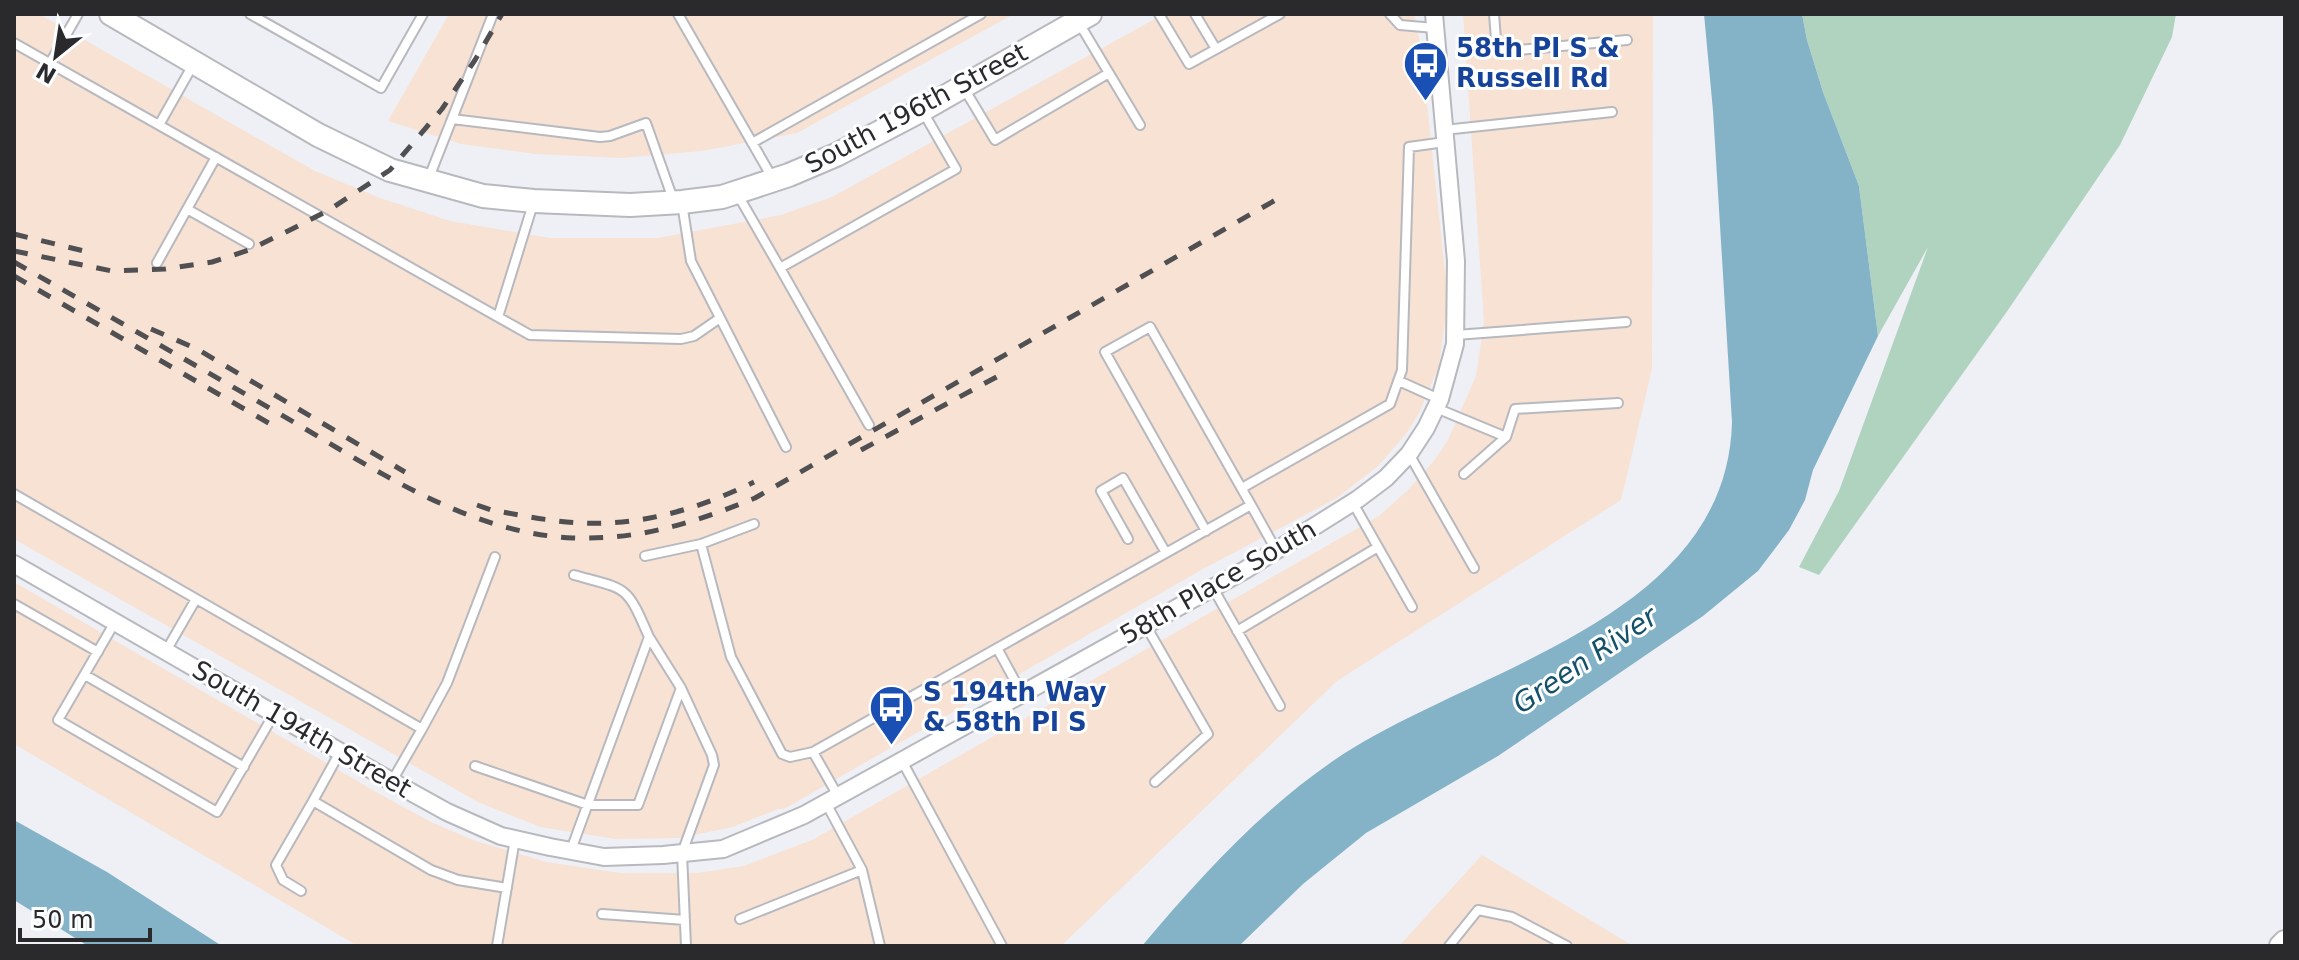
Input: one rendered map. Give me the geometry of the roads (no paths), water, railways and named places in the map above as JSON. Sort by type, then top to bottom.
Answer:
[{"type":"main road","name":"South 196th Street","points":[[111,14],[318,135],[390,170],[483,196],[630,205],[722,197],[836,155],[1084,18]]},
{"type":"street","name":"58th Place South","points":[[604,857],[723,849],[832,799],[1213,587],[1353,503],[1386,478],[1409,454],[1438,403],[1450,370],[1456,335],[1456,261],[1434,21]]},
{"type":"street","name":"South 194th Street","points":[[14,564],[447,812],[515,839],[604,857]]},
{"type":"lane","points":[[50,63],[78,14]]},
{"type":"lane","points":[[250,14],[381,88],[423,14]]},
{"type":"lane","points":[[427,182],[493,14]]},
{"type":"lane","points":[[678,14],[774,180]]},
{"type":"lane","points":[[752,143],[981,14]]},
{"type":"lane","points":[[1159,14],[1189,64],[1280,14]]},
{"type":"lane","points":[[1195,14],[1216,49]]},
{"type":"lane","points":[[1390,14],[1400,25],[1434,21]]},
{"type":"lane","points":[[1494,14],[1497,52],[1627,40]]},
{"type":"lane","points":[[1084,18],[1109,73],[1140,125]]},
{"type":"lane","points":[[14,43],[530,335],[681,339],[694,336],[720,318]]},
{"type":"lane","points":[[159,125],[195,63]]},
{"type":"lane","points":[[963,86],[995,140],[1109,73]]},
{"type":"lane","points":[[780,268],[956,169],[922,110]]},
{"type":"lane","points":[[1242,488],[1390,404],[1402,370],[1409,147],[1445,136],[1612,112]]},
{"type":"lane","points":[[452,119],[600,137],[646,123],[678,203],[691,261],[786,447]]},
{"type":"lane","points":[[157,263],[216,157]]},
{"type":"lane","points":[[736,191],[869,425]]},
{"type":"lane","points":[[498,317],[534,201]]},
{"type":"lane","points":[[187,209],[249,244]]},
{"type":"lane","points":[[1456,335],[1626,322]]},
{"type":"lane","points":[[1206,531],[1105,352],[1150,327],[1276,550]]},
{"type":"lane","points":[[1399,381],[1506,437]]},
{"type":"lane","points":[[1464,474],[1506,437],[1515,409],[1618,403]]},
{"type":"lane","points":[[1409,454],[1474,568]]},
{"type":"lane","points":[[1128,539],[1101,491],[1123,478],[1166,553]]},
{"type":"lane","points":[[15,497],[422,729]]},
{"type":"lane","points":[[1353,503],[1412,607]]},
{"type":"lane","points":[[701,544],[731,657],[782,754],[790,757],[813,752],[1251,505]]},
{"type":"lane","points":[[645,556],[701,544],[754,524]]},
{"type":"lane","points":[[1237,631],[1378,547]]},
{"type":"lane","points":[[391,781],[435,710],[495,557]]},
{"type":"lane","points":[[574,575],[621,588],[628,593],[649,637],[681,688],[712,755],[714,765],[682,853],[686,946]]},
{"type":"lane","points":[[1213,587],[1280,706]]},
{"type":"lane","points":[[166,651],[196,599]]},
{"type":"lane","points":[[14,604],[98,652]]},
{"type":"lane","points":[[115,622],[58,720],[125,759],[217,812],[274,714]]},
{"type":"lane","points":[[1145,625],[1208,734],[1155,782]]},
{"type":"lane","points":[[571,851],[649,637]]},
{"type":"lane","points":[[997,648],[1022,694]]},
{"type":"lane","points":[[85,675],[244,767]]},
{"type":"lane","points":[[475,766],[588,805],[638,805],[681,688]]},
{"type":"lane","points":[[301,891],[283,880],[276,865],[340,752]]},
{"type":"lane","points":[[813,752],[862,870],[880,946]]},
{"type":"lane","points":[[902,761],[1002,946]]},
{"type":"lane","points":[[313,801],[431,870],[458,880],[507,888]]},
{"type":"lane","points":[[497,946],[515,839]]},
{"type":"lane","points":[[740,919],[862,870]]},
{"type":"lane","points":[[1449,946],[1478,910],[1512,917],[1567,946]]},
{"type":"lane","points":[[602,914],[685,920]]},
{"type":"water","name":"Green River","points":[[1704,14],[1802,14],[1823,92],[1859,186],[1878,336],[1813,470],[1805,500],[1789,530],[1758,571],[1703,616],[1498,756],[1366,833],[1303,884],[1239,946],[1142,946],[1232,847],[1280,801],[1333,761],[1388,728],[1580,632],[1639,593],[1686,546],[1719,490],[1732,422]]},
{"type":"water","points":[[14,820],[107,872],[222,946],[88,946],[14,900]]},
{"type":"railway","points":[[14,251],[112,271],[165,269],[212,262],[249,250],[329,210],[390,170],[442,109],[502,14]]},
{"type":"railway","points":[[14,262],[419,493],[494,524],[533,533],[598,538],[666,528],[755,498],[1279,198]]},
{"type":"railway","points":[[14,234],[88,252]]},
{"type":"railway","points":[[14,276],[272,425]]},
{"type":"railway","points":[[151,329],[197,349],[405,472]]},
{"type":"railway","points":[[861,450],[1002,374]]},
{"type":"railway","points":[[477,505],[559,521],[627,522],[692,507],[754,482]]},
{"type":"place","name":"58th Pl S & Russell Rd","points":[[1425,102]]},
{"type":"place","name":"S 194th Way & 58th Pl S","points":[[892,746]]}]
